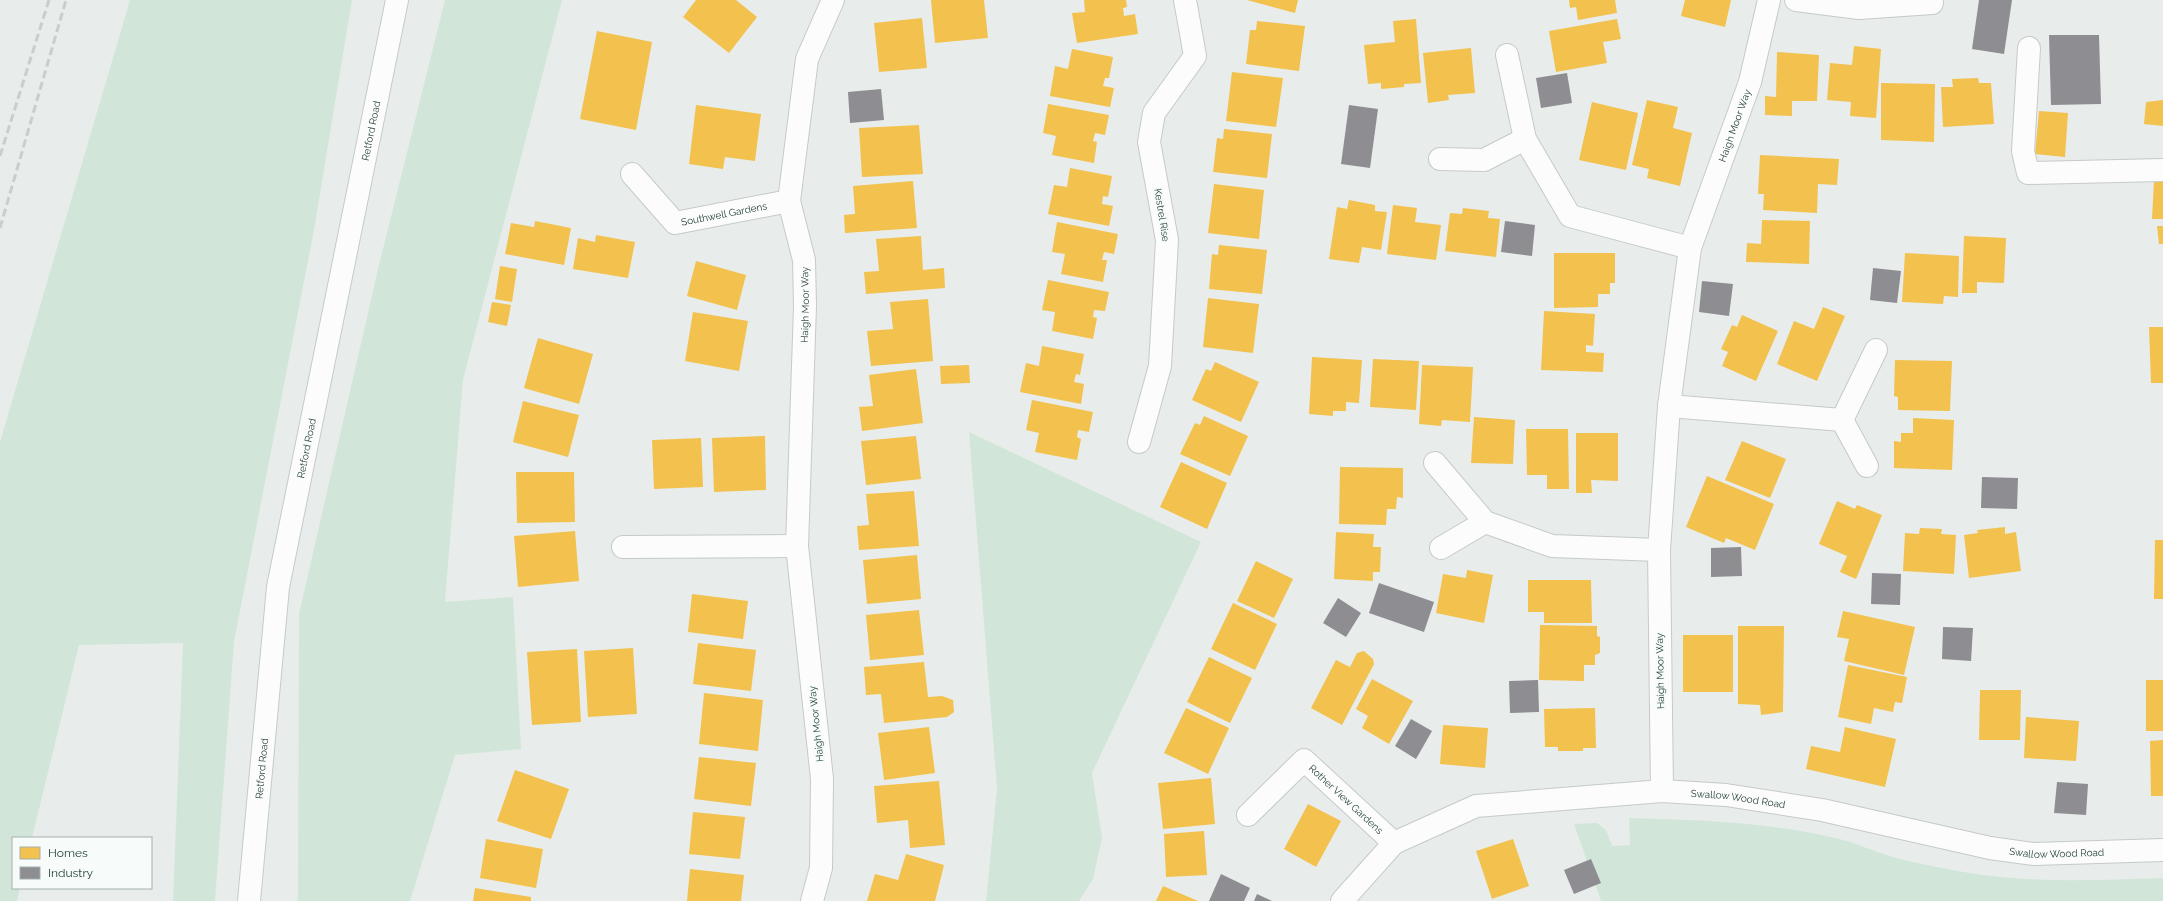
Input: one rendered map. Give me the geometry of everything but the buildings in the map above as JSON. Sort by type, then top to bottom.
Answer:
[{"type":"street","name":"Retford Road","points":[[249,901],[278,587],[397,0]]},
{"type":"street","name":"Haigh Moor Way","points":[[812,901],[821,868],[822,779],[797,546],[805,306],[804,260],[789,201],[807,59],[833,0]]},
{"type":"street","name":"Kestrel Rise","points":[[1139,442],[1160,366],[1167,240],[1149,142],[1154,113],[1195,56],[1185,0]]},
{"type":"street","name":"Haigh Moor Way","points":[[1662,791],[1658,550],[1669,406],[1690,248],[1750,82],[1769,0]]},
{"type":"street","points":[[1796,0],[1859,8],[1932,3]]},
{"type":"street","points":[[2030,48],[2023,151],[2028,173],[2060,174],[2163,170]]},
{"type":"street","points":[[1507,55],[1525,139],[1570,216],[1690,248]]},
{"type":"street","points":[[1440,159],[1484,160],[1525,139]]},
{"type":"street","name":"Southwell Gardens","points":[[632,174],[675,223],[789,201]]},
{"type":"street","points":[[1842,420],[1876,350]]},
{"type":"street","points":[[1669,406],[1842,420]]},
{"type":"street","points":[[1842,420],[1867,466]]},
{"type":"street","points":[[1435,463],[1485,522],[1552,546],[1658,550]]},
{"type":"street","points":[[1441,548],[1485,522]]},
{"type":"street","points":[[623,547],[797,546]]},
{"type":"street","name":"Rother View Gardens","points":[[1248,815],[1304,760],[1394,843]]},
{"type":"street","name":"Swallow Wood Road","points":[[1342,901],[1394,843],[1476,806],[1662,791],[1726,795],[1822,810],[1990,848],[2034,854],[2163,850]]},
{"type":"green space","points":[[130,0],[352,0],[314,230],[234,642],[215,901],[173,901],[183,643],[79,645],[32,837],[12,837],[12,889],[20,889],[17,901],[0,901],[0,442]]},
{"type":"green space","points":[[445,0],[562,0],[463,380],[445,602],[513,597],[521,749],[455,755],[410,901],[298,901],[299,614],[378,269]]},
{"type":"green space","points":[[969,432],[1201,542],[1092,773],[1102,838],[1093,879],[1079,901],[986,901],[997,789]]},
{"type":"green space","points":[[1629,818],[1761,825],[1813,833],[1846,841],[1886,855],[1909,861],[1958,871],[2009,878],[2111,880],[2163,878],[2163,901],[1601,901],[1574,824],[1597,823],[1606,830],[1612,846],[1630,845]]},
{"type":"railway","points":[[0,156],[49,0]]},
{"type":"railway","points":[[0,228],[66,0]]}]
